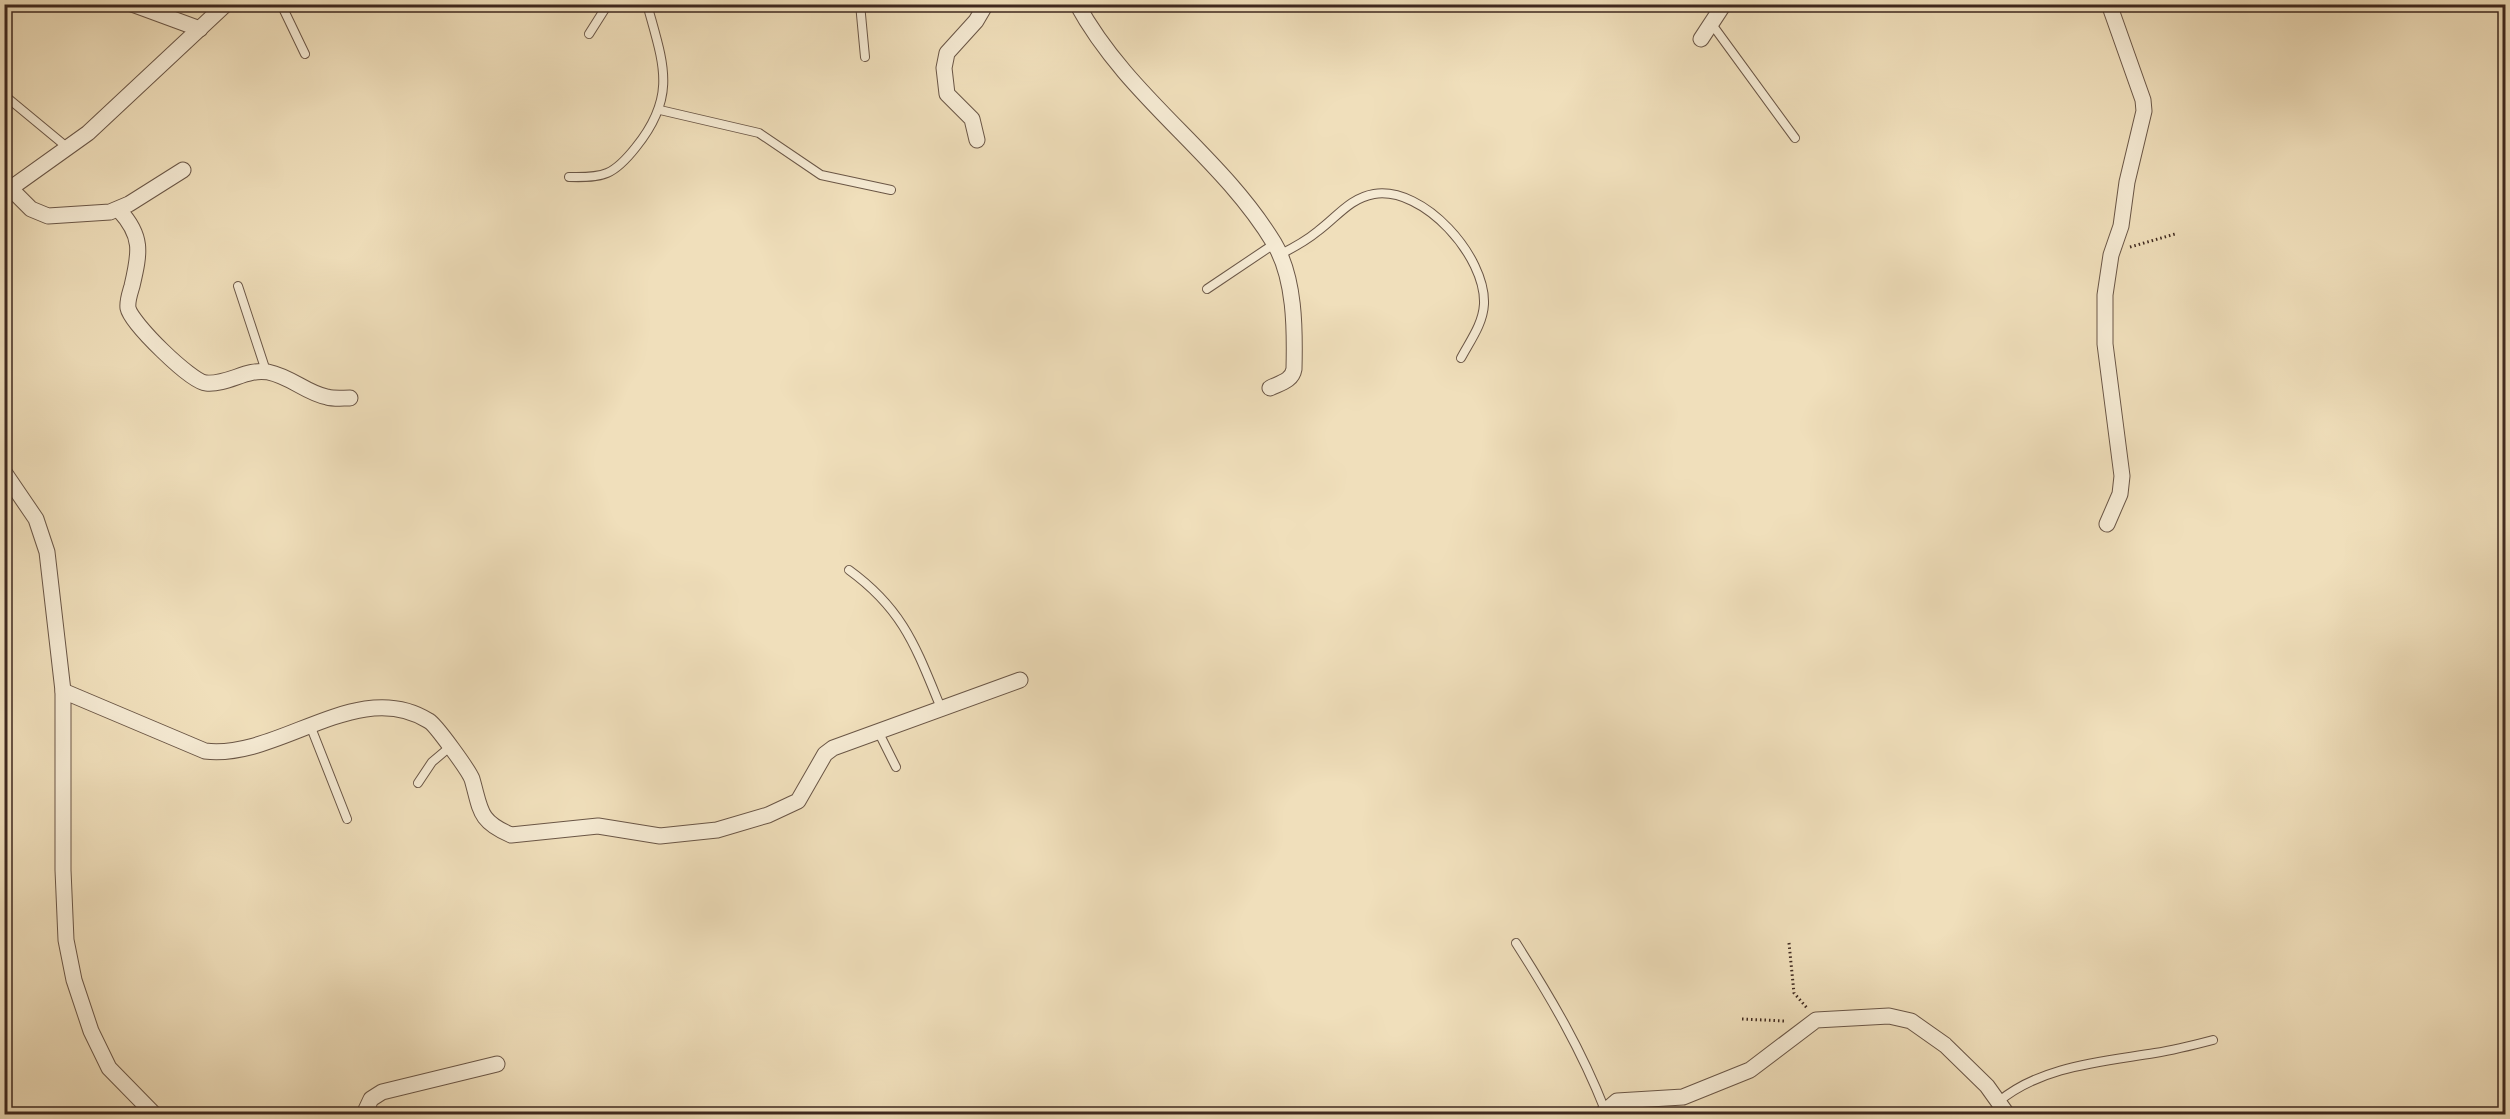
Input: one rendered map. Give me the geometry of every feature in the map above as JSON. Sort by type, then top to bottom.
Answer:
[{"type":"street","points":[[132,4],[200,29]]},
{"type":"street","points":[[183,170],[119,210],[48,216],[30,209],[8,191],[68,148],[106,117],[226,4]]},
{"type":"street","points":[[977,140],[972,119],[947,94],[944,68],[947,53],[976,21],[986,4]]},
{"type":"street","points":[[1077,4],[1122,71],[1150,104],[1215,167],[1277,250],[1289,291],[1293,323],[1294,369],[1293,376],[1270,388]]},
{"type":"street","points":[[1701,39],[1724,4]]},
{"type":"street","points":[[2107,524],[2122,486],[2105,344],[2105,295],[2111,255],[2121,226],[2127,182],[2144,111],[2143,100],[2109,4]]},
{"type":"street","points":[[119,210],[131,223],[139,245],[128,299],[131,316],[194,380],[203,383],[221,383],[250,372],[266,371],[294,380],[310,391],[327,398],[350,398]]},
{"type":"street","points":[[4,472],[36,519],[47,552],[63,691],[63,870],[66,940],[74,980],[91,1031],[109,1068],[154,1114]]},
{"type":"street","points":[[63,691],[205,751],[248,748],[310,725],[363,709],[394,709],[429,720],[451,746],[460,764],[469,773],[477,805],[484,817],[490,824],[511,835],[598,826],[672,836],[717,830],[768,815],[792,804],[802,796],[825,754],[833,748],[1020,680]]},
{"type":"street","points":[[1604,1112],[1617,1101],[1683,1097],[1695,1094],[1762,1063],[1809,1024],[1823,1018],[1889,1016],[1911,1021],[1945,1045],[1987,1086],[2007,1114]]},
{"type":"street","points":[[364,1114],[371,1099],[382,1092],[497,1064]]},
{"type":"lane","points":[[280,4],[305,54]]},
{"type":"lane","points":[[589,34],[608,4]]},
{"type":"lane","points":[[570,177],[598,178],[622,164],[649,131],[660,110],[663,95],[663,62],[647,4]]},
{"type":"lane","points":[[860,4],[865,57]]},
{"type":"lane","points":[[1711,23],[1795,138]]},
{"type":"lane","points":[[4,95],[68,148]]},
{"type":"lane","points":[[660,110],[759,133],[820,175],[891,190]]},
{"type":"lane","points":[[1207,289],[1277,250],[1318,232],[1353,200],[1376,194],[1398,197],[1432,212],[1455,233],[1477,270],[1484,303],[1480,323],[1461,358]]},
{"type":"lane","points":[[237,286],[266,371]]},
{"type":"lane","points":[[849,570],[877,590],[904,625],[941,708]]},
{"type":"lane","points":[[310,725],[347,819]]},
{"type":"lane","points":[[878,731],[896,768]]},
{"type":"lane","points":[[418,783],[432,762],[451,746]]},
{"type":"lane","points":[[1516,943],[1563,1016],[1586,1062],[1604,1112]]},
{"type":"lane","points":[[1998,1101],[2033,1079],[2102,1061],[2158,1053],[2214,1040]]},
{"type":"path","points":[[2111,255],[2175,234]]},
{"type":"path","points":[[1789,944],[1794,993],[1801,1005],[1823,1018]]},
{"type":"path","points":[[1742,1019],[1809,1024]]}]
